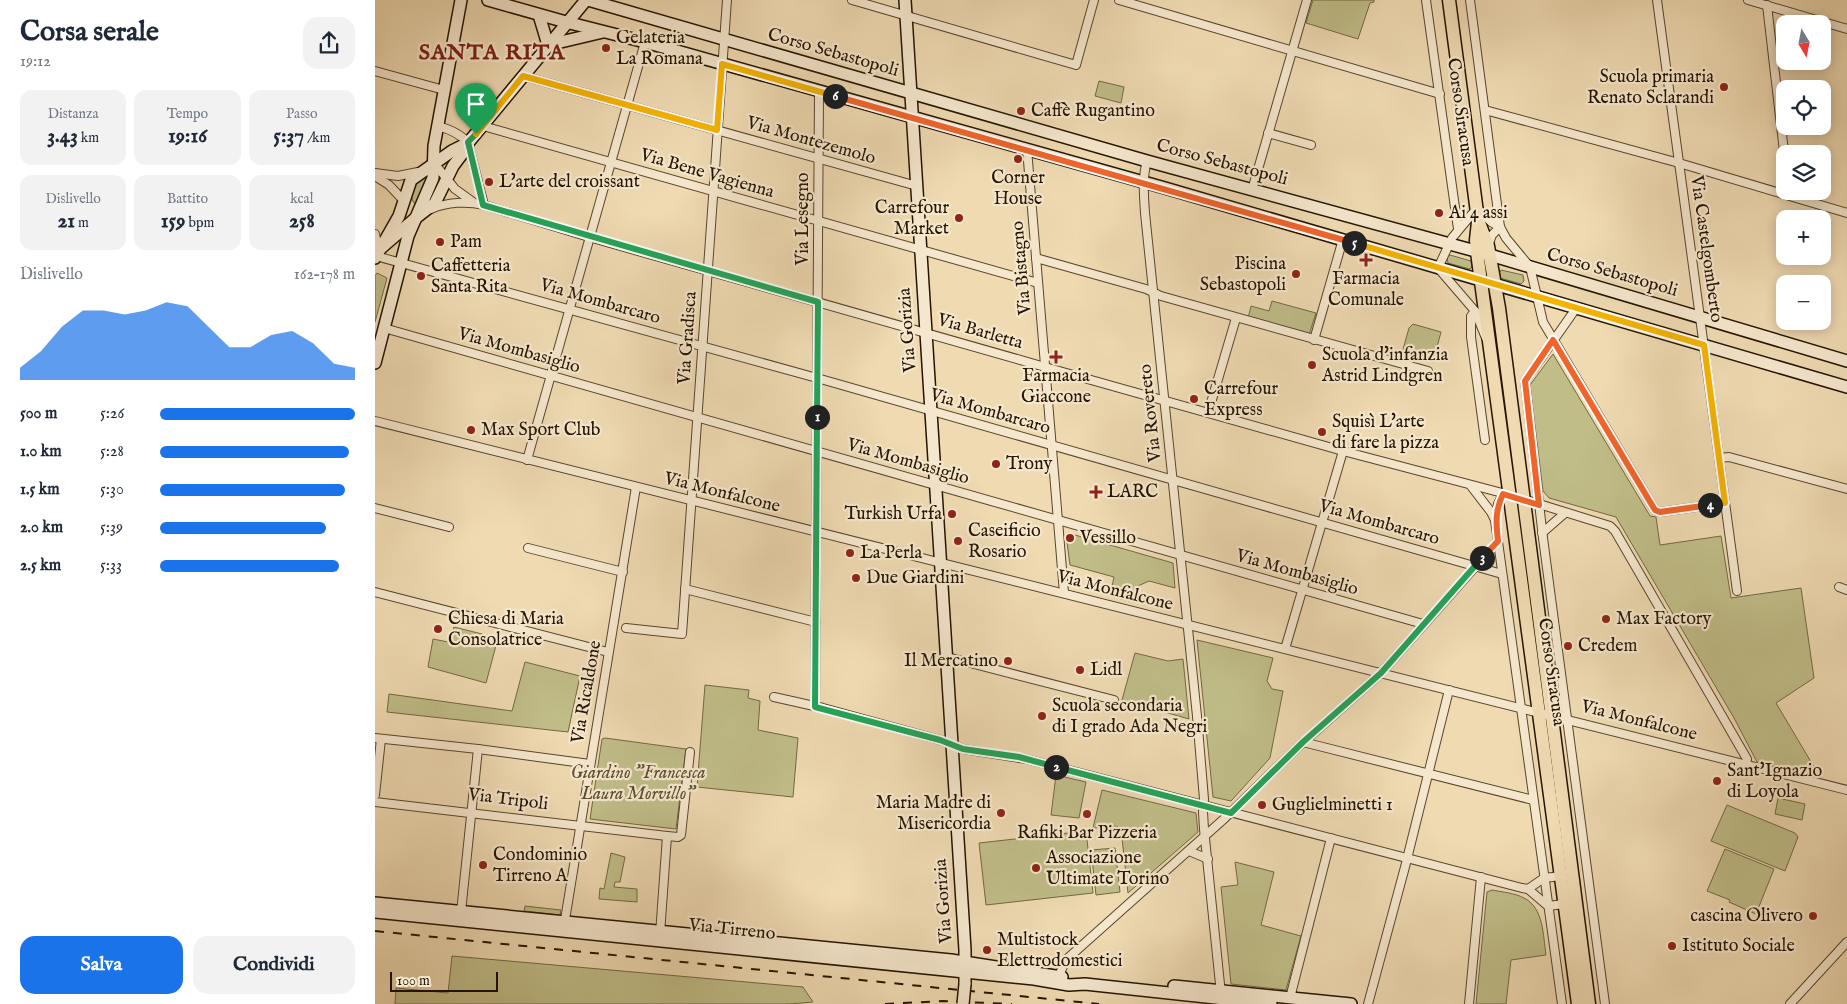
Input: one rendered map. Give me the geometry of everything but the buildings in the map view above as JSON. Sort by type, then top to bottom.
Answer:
[{"type":"main road","name":"Corso Siracusa","points":[[1449,0],[1477,214],[1485,251],[1495,283],[1551,715],[1566,875]]},
{"type":"main road","name":"Corso Siracusa","points":[[1485,251],[1481,280],[1490,344],[1506,494],[1570,903],[1589,1004]]},
{"type":"main road","name":"Corso Siracusa","points":[[1570,903],[1578,1004]]},
{"type":"street","points":[[378,254],[409,218],[432,182],[429,166],[461,0]]},
{"type":"street","points":[[488,0],[645,42],[1144,182],[1847,387]]},
{"type":"street","points":[[427,210],[438,200],[453,166],[468,142],[566,22],[587,0]]},
{"type":"street","name":"Corso Sebastopoli","points":[[587,0],[617,5],[723,40],[1147,161],[1449,244],[1485,251],[1530,267],[1847,361]]},
{"type":"street","name":"Via Gradisca","points":[[626,628],[682,634],[727,0]]},
{"type":"street","points":[[852,0],[1077,65],[1094,0]]},
{"type":"street","name":"Via Gorizia","points":[[905,0],[966,967],[963,1004]]},
{"type":"street","points":[[1119,0],[1440,94]]},
{"type":"street","points":[[1252,190],[1307,0]]},
{"type":"street","name":"Corso Siracusa","points":[[1426,0],[1458,229]]},
{"type":"street","name":"Corso Siracusa","points":[[1469,0],[1500,227],[1505,238],[1530,267],[1543,322],[1655,510],[1660,512],[1725,503]]},
{"type":"street","name":"Via Castelgomberto","points":[[1657,0],[1737,591]]},
{"type":"street","points":[[1748,0],[1847,29]]},
{"type":"street","points":[[1767,5],[1783,145]]},
{"type":"street","points":[[539,15],[548,45]]},
{"type":"street","points":[[548,45],[605,32]]},
{"type":"street","points":[[527,460],[645,42]]},
{"type":"street","points":[[375,70],[444,90]]},
{"type":"street","name":"Via Montezemolo","points":[[523,76],[917,186]]},
{"type":"street","name":"Via Lesegno","points":[[815,707],[819,91]]},
{"type":"street","points":[[1485,110],[1776,190]]},
{"type":"street","points":[[437,126],[457,133],[468,142],[483,205]]},
{"type":"street","name":"Via Bene Vagienna","points":[[483,126],[1038,283]]},
{"type":"street","points":[[1268,133],[1311,145]]},
{"type":"street","points":[[375,363],[384,328],[406,263],[409,183],[429,166],[468,142]]},
{"type":"street","name":"Via Bistagno","points":[[1027,149],[1064,593]]},
{"type":"street","name":"Via Rovereto","points":[[1147,161],[1144,170],[1145,213],[1187,624],[1221,994]]},
{"type":"street","points":[[375,175],[398,176],[412,174],[429,166]]},
{"type":"street","points":[[429,166],[447,179],[460,194],[473,202]]},
{"type":"street","points":[[375,175],[389,185],[409,218]]},
{"type":"street","points":[[1807,200],[1847,213]]},
{"type":"street","points":[[378,254],[399,216],[409,218],[442,205],[473,202]]},
{"type":"street","name":"Via Barletta","points":[[473,202],[1045,367],[1343,451],[1506,494],[1610,526],[1615,531],[1747,759],[1746,764]]},
{"type":"street","points":[[1438,268],[1458,229],[1477,214]]},
{"type":"street","name":"Corso Siracusa","points":[[1477,214],[1500,227]]},
{"type":"street","points":[[1485,251],[1492,235],[1500,227]]},
{"type":"street","points":[[375,234],[378,254]]},
{"type":"street","points":[[1314,340],[1343,240]]},
{"type":"street","name":"Via Mombarcaro","points":[[378,254],[1502,574]]},
{"type":"street","points":[[1036,258],[1146,289],[1236,318],[1428,371]]},
{"type":"street","name":"Corso Siracusa","points":[[1438,268],[1475,311],[1483,336],[1490,344]]},
{"type":"street","name":"Corso Siracusa","points":[[1577,307],[1525,381],[1542,533],[1605,1004]]},
{"type":"street","points":[[1475,311],[1471,316],[1471,337],[1485,440]]},
{"type":"street","points":[[1208,413],[1236,318]]},
{"type":"street","name":"Via Mombasiglio","points":[[384,328],[1423,624]]},
{"type":"street","name":"Via Monfalcone","points":[[375,421],[1847,790]]},
{"type":"street","points":[[1285,649],[1343,451]]},
{"type":"street","points":[[1719,458],[1729,457],[1847,489]]},
{"type":"street","name":"Corso Siracusa","points":[[1471,486],[1495,520],[1561,1004]]},
{"type":"street","name":"Via Ricaldone","points":[[564,926],[636,487]]},
{"type":"street","name":"Corso Siracusa","points":[[1495,520],[1498,504],[1506,494]]},
{"type":"street","points":[[375,508],[449,528]]},
{"type":"street","points":[[1542,533],[1565,513]]},
{"type":"street","points":[[1058,980],[1068,958],[1231,813],[1303,742],[1381,673],[1498,541]]},
{"type":"street","points":[[528,548],[623,572]]},
{"type":"street","points":[[1839,587],[1847,590]]},
{"type":"street","points":[[685,588],[816,622]]},
{"type":"street","points":[[375,592],[609,652]]},
{"type":"street","points":[[947,657],[1114,700]]},
{"type":"street","points":[[1368,1004],[1449,690]]},
{"type":"street","points":[[774,697],[952,744],[963,749],[1026,759],[1528,889],[1548,906],[1592,900]]},
{"type":"street","points":[[375,795],[378,739],[478,749],[590,764]]},
{"type":"street","points":[[1303,742],[1533,800]]},
{"type":"street","points":[[461,912],[478,749]]},
{"type":"street","points":[[660,936],[667,836],[678,837],[681,835],[690,752]]},
{"type":"street","name":"Via Tripoli","points":[[375,802],[667,836]]},
{"type":"street","points":[[1290,998],[1331,838]]},
{"type":"street","points":[[1189,851],[1208,859]]},
{"type":"street","points":[[1528,889],[1544,878],[1588,872]]},
{"type":"street","points":[[1469,1004],[1481,877]]},
{"type":"street","name":"Via Tirreno","points":[[375,903],[564,926]]},
{"type":"street","name":"Via Tirreno","points":[[375,912],[564,926],[966,967],[1125,989],[1290,998],[1351,1004]]},
{"type":"street","points":[[1790,1004],[1847,942]]},
{"type":"street","name":"Via Tirreno","points":[[1221,994],[1271,1004]]},
{"type":"green space","points":[[1313,0],[1374,0],[1374,2],[1370,3],[1358,39],[1306,23]]},
{"type":"green space","points":[[1099,81],[1124,87],[1121,103],[1095,96]]},
{"type":"green space","points":[[426,176],[427,178],[417,203],[414,203],[412,191],[419,181]]},
{"type":"green space","points":[[1450,255],[1471,261],[1472,267],[1470,269],[1448,263],[1447,257]]},
{"type":"green space","points":[[1501,270],[1523,275],[1524,281],[1521,284],[1500,278],[1498,275]]},
{"type":"green space","points":[[377,273],[387,278],[375,322],[375,276]]},
{"type":"green space","points":[[1272,301],[1316,313],[1309,335],[1248,318],[1251,306],[1269,311]]},
{"type":"green space","points":[[1413,324],[1441,332],[1433,362],[1402,353],[1409,328]]},
{"type":"green space","points":[[1553,354],[1650,516],[1656,517],[1660,545],[1721,536],[1731,598],[1801,588],[1814,678],[1776,703],[1820,777],[1757,762],[1734,718],[1616,517],[1549,498],[1543,491],[1530,385]]},
{"type":"green space","points":[[1068,533],[1173,563],[1175,588],[1149,581],[1138,586],[1134,602],[1110,596],[1114,577],[1070,565],[1066,535]]},
{"type":"green space","points":[[454,627],[498,638],[486,683],[428,667],[433,639],[448,642],[451,639]]},
{"type":"green space","points":[[1197,640],[1273,658],[1267,681],[1272,689],[1283,691],[1270,758],[1231,801],[1213,797]]},
{"type":"green space","points":[[1135,653],[1168,661],[1183,659],[1189,719],[1122,700]]},
{"type":"green space","points":[[525,662],[580,676],[568,732],[387,712],[389,694],[512,711]]},
{"type":"green space","points":[[705,685],[749,690],[748,698],[760,701],[758,730],[798,738],[793,797],[697,787]]},
{"type":"green space","name":"Giardino \"Francesca Laura Morvillo\"","points":[[602,739],[686,749],[676,829],[590,819]]},
{"type":"green space","points":[[1056,775],[1086,782],[1079,818],[1051,815]]},
{"type":"green space","points":[[1102,790],[1196,813],[1198,832],[1128,893],[1121,829],[1116,826],[1093,828]]},
{"type":"green space","points":[[1778,798],[1805,804],[1802,820],[1775,814]]},
{"type":"green space","points":[[1727,805],[1795,833],[1798,837],[1785,871],[1711,841]]},
{"type":"green space","name":"Associazione Ultimate Torino","points":[[1086,831],[1093,893],[986,905],[979,843]]},
{"type":"green space","points":[[1115,848],[1120,892],[1096,895],[1091,850]]},
{"type":"green space","points":[[1725,849],[1774,869],[1756,914],[1729,902],[1730,900],[1707,891]]},
{"type":"green space","points":[[611,853],[625,857],[620,882],[615,882],[614,887],[637,889],[637,902],[599,899],[600,888],[604,889]]},
{"type":"green space","points":[[1235,862],[1274,872],[1261,925],[1301,936],[1286,990],[1231,984],[1221,887],[1238,885]]},
{"type":"green space","points":[[1492,890],[1517,895],[1531,903],[1539,915],[1546,955],[1511,960],[1506,1004],[1476,1004],[1487,892]]},
{"type":"green space","points":[[525,906],[561,910],[560,915],[524,911]]},
{"type":"green space","points":[[452,956],[803,987],[813,1002],[789,1004],[395,1004],[396,988],[448,993]]},
{"type":"railway","points":[[375,931],[1099,1004]]},
{"type":"railway","points":[[885,1004],[943,1001],[1012,1004]]},
{"type":"place","name":"Gelateria La Romana","points":[[606,48]]},
{"type":"place","name":"Scuola primaria Renato Sclarandi","points":[[1724,87]]},
{"type":"place","name":"Caffè Rugantino","points":[[1021,111]]},
{"type":"place","name":"Corner House","points":[[1018,159]]},
{"type":"place","name":"L'arte del croissant","points":[[489,182]]},
{"type":"place","name":"Ai 4 assi","points":[[1439,213]]},
{"type":"place","name":"Carrefour Market","points":[[959,218]]},
{"type":"place","name":"Pam","points":[[440,242]]},
{"type":"place","name":"Farmacia Comunale","points":[[1366,260]]},
{"type":"place","name":"Piscina Sebastopoli","points":[[1296,274]]},
{"type":"place","name":"Caffetteria Santa Rita","points":[[421,276]]},
{"type":"place","name":"Farmacia Giaccone","points":[[1056,357]]},
{"type":"place","name":"Scuola d'infanzia Astrid Lindgren","points":[[1312,365]]},
{"type":"place","name":"Carrefour Express","points":[[1194,399]]},
{"type":"place","name":"Max Sport Club","points":[[471,430]]},
{"type":"place","name":"Squisì L'arte di fare la pizza","points":[[1322,432]]},
{"type":"place","name":"Trony","points":[[996,464]]},
{"type":"place","name":"LARC","points":[[1096,492]]},
{"type":"place","name":"Turkish Urfa","points":[[952,514]]},
{"type":"place","name":"Vessillo","points":[[1070,538]]},
{"type":"place","name":"Caseificio Rosario","points":[[958,541]]},
{"type":"place","name":"La Perla","points":[[850,553]]},
{"type":"place","name":"Due Giardini","points":[[856,578]]},
{"type":"place","name":"Max Factory","points":[[1606,619]]},
{"type":"place","name":"Chiesa di Maria Consolatrice","points":[[438,629]]},
{"type":"place","name":"Credem","points":[[1568,646]]},
{"type":"place","name":"Il Mercatino","points":[[1008,661]]},
{"type":"place","name":"Lidl","points":[[1080,670]]},
{"type":"place","name":"Scuola secondaria di I grado Ada Negri","points":[[1042,716]]},
{"type":"place","name":"Sant'Ignazio di Loyola","points":[[1717,781]]},
{"type":"place","name":"Guglielminetti 1","points":[[1262,805]]},
{"type":"place","name":"Maria Madre di Misericordia","points":[[1001,813]]},
{"type":"place","name":"Rafiki Bar Pizzeria","points":[[1087,814]]},
{"type":"place","name":"Condominio Tirreno A","points":[[483,865]]},
{"type":"place","name":"Associazione Ultimate Torino","points":[[1036,868]]},
{"type":"place","name":"cascina Olivero","points":[[1813,916]]},
{"type":"place","name":"Istituto Sociale","points":[[1672,946]]},
{"type":"place","name":"Multistock Elettrodomestici","points":[[987,950]]},
{"type":"district","name":"SANTA RITA","points":[[492,53]]},
{"type":"route","points":[[722,64],[1517,289],[1704,345],[1725,503],[1660,512],[1655,510],[1553,340],[1525,381],[1539,505],[1503,494],[1496,510],[1495,520],[1498,541],[1381,673],[1303,742],[1231,813],[1019,757],[963,749],[940,740],[815,707],[818,302],[483,205],[468,142],[476,134],[523,76],[717,130],[722,64]]}]
